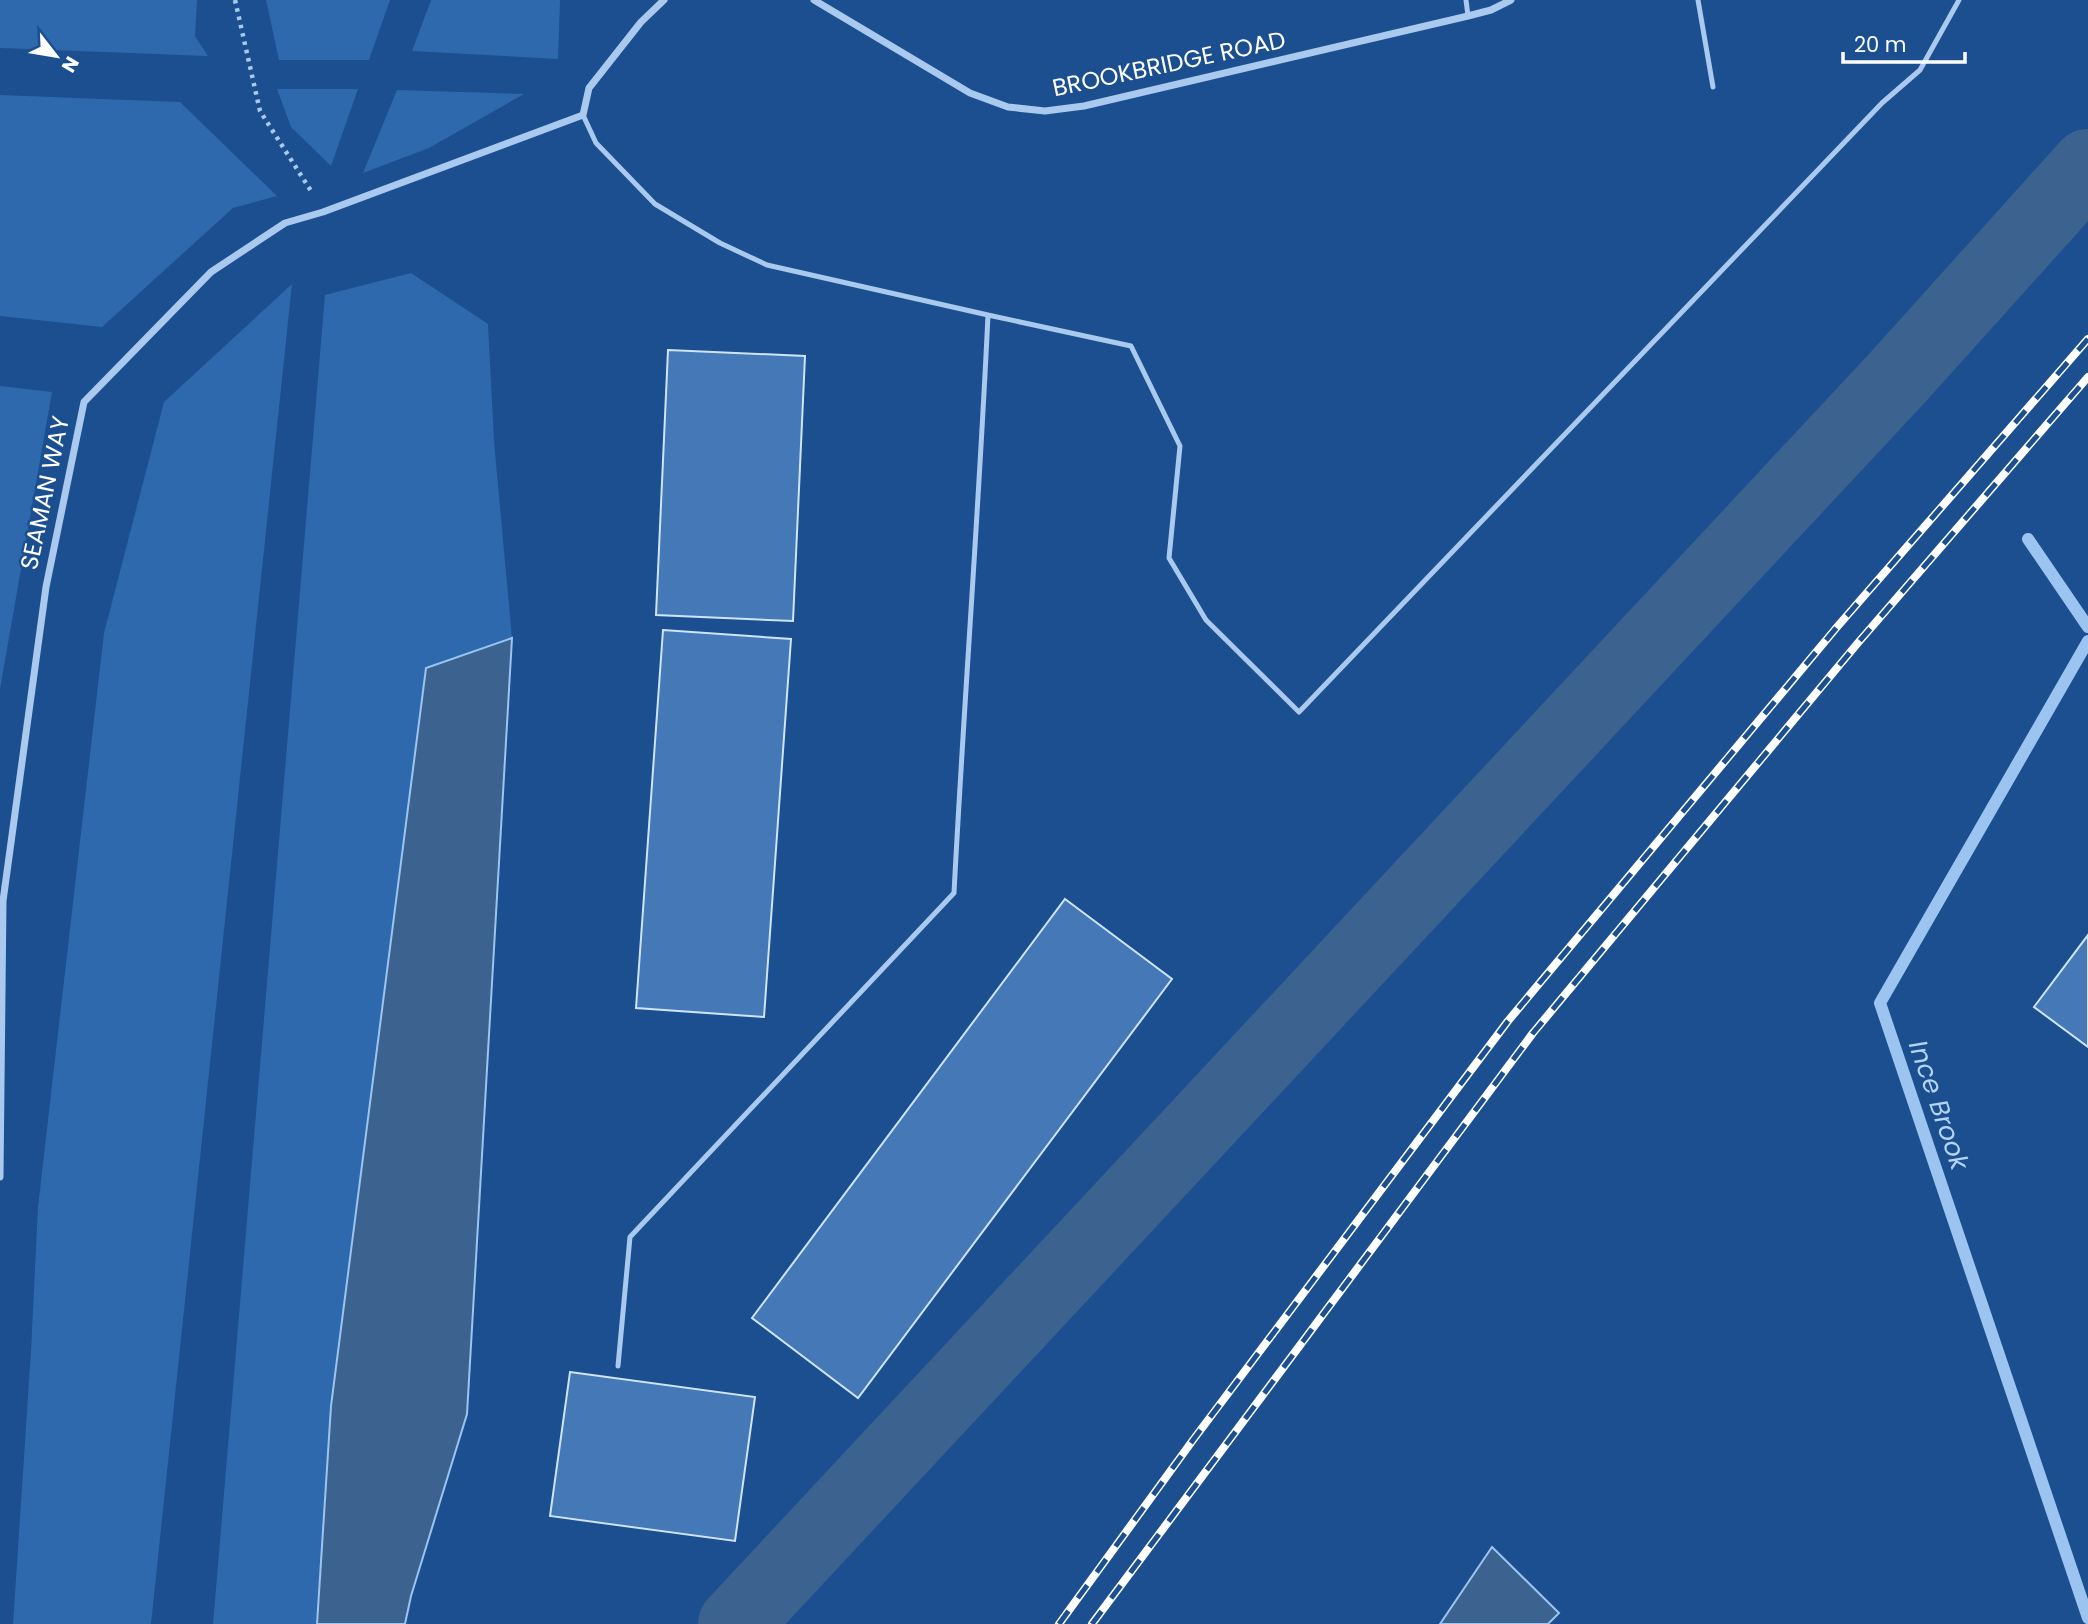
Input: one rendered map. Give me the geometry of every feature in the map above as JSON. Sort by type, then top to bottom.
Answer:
[{"type":"street","points":[[583,116],[589,88],[641,22],[664,0]]},
{"type":"street","name":"BROOKBRIDGE ROAD","points":[[814,0],[970,93],[1008,107],[1045,111],[1084,106],[1468,16],[1491,10],[1511,0]]},
{"type":"street","name":"SEAMAN WAY","points":[[0,1177],[3,901],[46,586],[84,402],[211,272],[285,223],[323,212],[583,116]]},
{"type":"lane","points":[[1466,0],[1468,16]]},
{"type":"lane","points":[[1698,0],[1713,87]]},
{"type":"lane","points":[[583,116],[596,143],[655,204],[720,243],[767,265],[1131,346],[1180,446],[1169,558],[1206,620],[1299,712],[1882,103],[1920,70],[1959,0]]},
{"type":"lane","points":[[618,1366],[630,1237],[954,894],[982,461],[988,315]]},
{"type":"path","points":[[234,0],[260,111],[323,212]]},
{"type":"shaded area","points":[[0,0],[197,0],[195,36],[208,56],[0,48]]},
{"type":"shaded area","points":[[266,0],[390,0],[369,60],[279,60]]},
{"type":"shaded area","points":[[431,0],[560,0],[558,59],[412,51]]},
{"type":"shaded area","points":[[277,89],[358,89],[331,166],[291,127]]},
{"type":"shaded area","points":[[397,90],[524,94],[429,148],[363,173]]},
{"type":"shaded area","points":[[0,95],[180,102],[277,196],[233,208],[102,327],[0,316]]},
{"type":"shaded area","points":[[411,273],[488,324],[494,441],[512,638],[426,668],[331,1406],[317,1624],[213,1624],[325,295]]},
{"type":"shaded area","points":[[292,284],[151,1624],[13,1624],[38,1207],[104,633],[164,402]]},
{"type":"shaded area","points":[[0,386],[52,392],[0,689]]},
{"type":"shaded area","points":[[512,638],[467,1414],[411,1596],[405,1624],[317,1624],[331,1406],[426,668]]},
{"type":"shaded area","points":[[1492,1547],[1559,1613],[1548,1624],[1440,1624]]},
{"type":"building","points":[[668,350],[805,356],[793,621],[656,615]]},
{"type":"building","points":[[663,630],[791,639],[764,1017],[636,1008]]},
{"type":"building","points":[[1065,899],[1172,979],[858,1398],[752,1318]]},
{"type":"building","points":[[2088,935],[2088,1047],[2034,1007]]},
{"type":"building","points":[[570,1372],[755,1397],[735,1541],[550,1516]]},
{"type":"waterway","points":[[735,1624],[1899,376],[2088,166]]},
{"type":"waterway","name":"Ince Brook","points":[[2028,539],[2088,627]]},
{"type":"waterway","name":"Ince Brook","points":[[2088,641],[1880,1003],[2088,1618]]},
{"type":"railway","points":[[1059,1624],[1193,1440],[1508,1021],[1837,627],[2088,339]]},
{"type":"railway","points":[[1092,1624],[1533,1033],[1857,644],[2088,377]]}]
